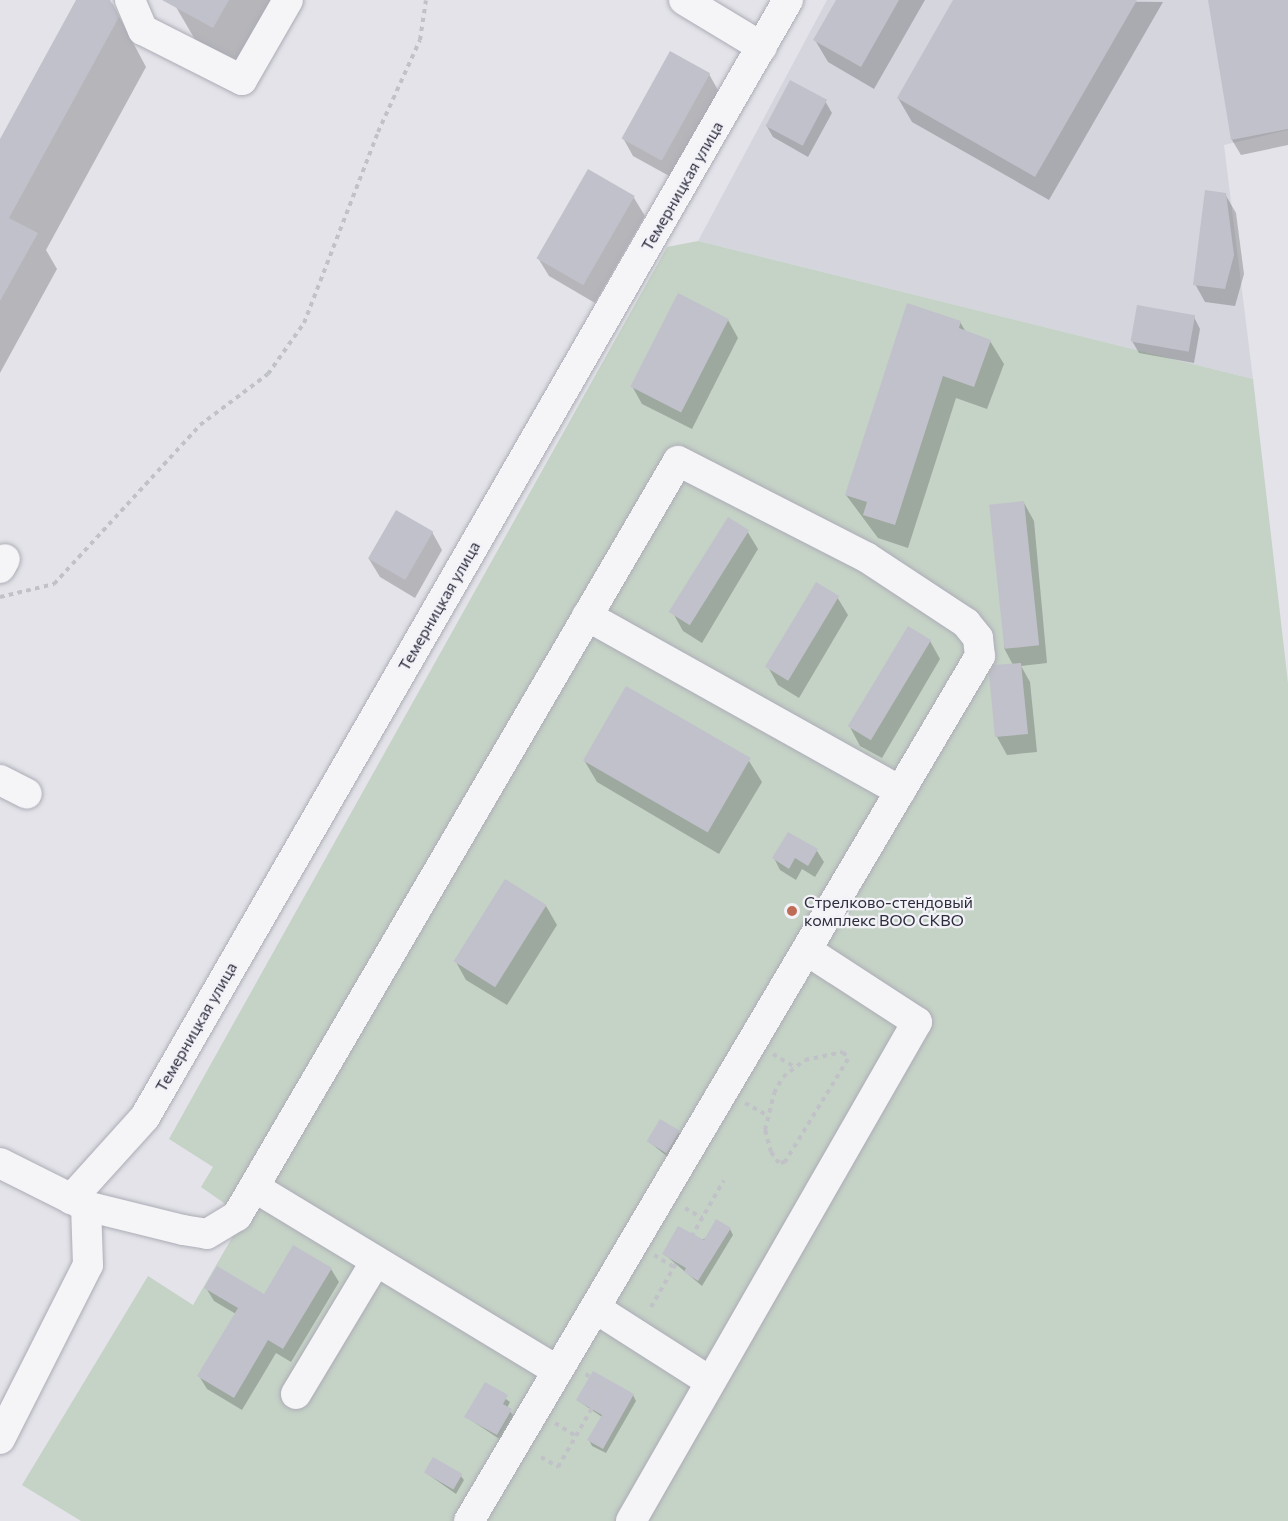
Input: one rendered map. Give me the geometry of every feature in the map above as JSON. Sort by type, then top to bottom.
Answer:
[{"type":"street","points":[[130,0],[142,30],[242,81],[288,0]]},
{"type":"street","points":[[684,0],[762,47]]},
{"type":"street","name":"Темерницкая улица","points":[[78,1203],[145,1117],[789,0]]},
{"type":"street","points":[[0,1163],[78,1203],[207,1234],[237,1216],[678,461],[866,557],[966,624],[978,638],[980,656],[469,1521]]},
{"type":"street","points":[[587,616],[900,791]]},
{"type":"street","points":[[0,780],[27,794]]},
{"type":"street","points":[[631,1521],[709,1381],[917,1022],[806,950]]},
{"type":"street","points":[[255,1187],[376,1261],[561,1366]]},
{"type":"street","points":[[0,1439],[88,1265],[78,1203]]},
{"type":"street","points":[[296,1394],[376,1261]]},
{"type":"street","points":[[595,1308],[709,1381]]},
{"type":"path","points":[[0,597],[54,584],[200,425],[268,374],[304,323],[378,132],[420,40],[426,0]]},
{"type":"path","points":[[843,1052],[848,1059],[785,1162],[779,1163],[771,1152],[765,1130],[774,1093],[793,1066],[805,1060],[843,1052]]},
{"type":"path","points":[[651,1307],[724,1180]]},
{"type":"path","points":[[541,1457],[558,1467],[605,1385],[561,1366]]},
{"type":"path","points":[[534,1411],[576,1436]]},
{"type":"shaded area","points":[[827,0],[1288,0],[1288,130],[1224,145],[1253,379],[698,241]]},
{"type":"shaded area","name":"Стрелково-стендовый комплекс ВОО СКВО","points":[[698,241],[1253,379],[1288,683],[1288,1521],[81,1521],[22,1485],[148,1276],[193,1305],[244,1217],[201,1187],[213,1167],[169,1139],[667,247]]},
{"type":"building","points":[[76,0],[110,0],[119,17],[9,218],[38,233],[0,301],[0,139]]},
{"type":"building","points":[[162,0],[229,0],[213,28]]},
{"type":"building","points":[[836,0],[899,0],[861,67],[813,40]]},
{"type":"building","points":[[953,0],[1137,0],[1035,177],[897,98]]},
{"type":"building","points":[[1208,0],[1288,0],[1288,129],[1231,140]]},
{"type":"building","points":[[670,51],[710,73],[662,161],[622,138]]},
{"type":"building","points":[[790,80],[827,100],[803,146],[766,126]]},
{"type":"building","points":[[588,169],[635,196],[583,285],[536,258]]},
{"type":"building","points":[[1205,190],[1226,193],[1234,255],[1225,289],[1193,285]]},
{"type":"building","points":[[678,293],[729,319],[681,412],[630,387]]},
{"type":"building","points":[[907,303],[961,321],[959,328],[991,340],[974,387],[943,376],[895,525],[863,515],[867,502],[845,495]]},
{"type":"building","points":[[1137,305],[1195,315],[1189,352],[1131,341]]},
{"type":"building","points":[[1024,501],[1039,645],[1004,649],[989,505]]},
{"type":"building","points":[[396,510],[433,532],[405,580],[368,558]]},
{"type":"building","points":[[728,517],[749,530],[690,625],[669,612]]},
{"type":"building","points":[[816,582],[839,596],[788,681],[765,667]]},
{"type":"building","points":[[908,626],[931,640],[871,740],[848,726]]},
{"type":"building","points":[[1021,663],[1028,734],[995,737],[989,674],[994,665]]},
{"type":"building","points":[[626,686],[751,758],[708,832],[583,760]]},
{"type":"building","points":[[788,832],[818,849],[808,866],[795,858],[789,869],[772,858]]},
{"type":"building","points":[[505,879],[547,905],[495,987],[454,961]]},
{"type":"building","points":[[660,1119],[680,1131],[666,1153],[647,1141]]},
{"type":"building","points":[[716,1219],[731,1228],[698,1281],[684,1272],[686,1268],[662,1254],[678,1226],[704,1240]]},
{"type":"building","points":[[293,1245],[332,1268],[283,1349],[268,1340],[234,1398],[197,1376],[238,1308],[204,1288],[217,1266],[264,1294]]},
{"type":"building","points":[[593,1371],[634,1394],[603,1449],[587,1440],[602,1415],[576,1400]]},
{"type":"building","points":[[485,1382],[508,1395],[503,1404],[512,1409],[497,1435],[464,1417]]},
{"type":"building","points":[[433,1457],[462,1474],[453,1490],[424,1473]]},
{"type":"place","name":"Стрелково-стендовый комплекс ВОО СКВО","points":[[792,911]]}]
